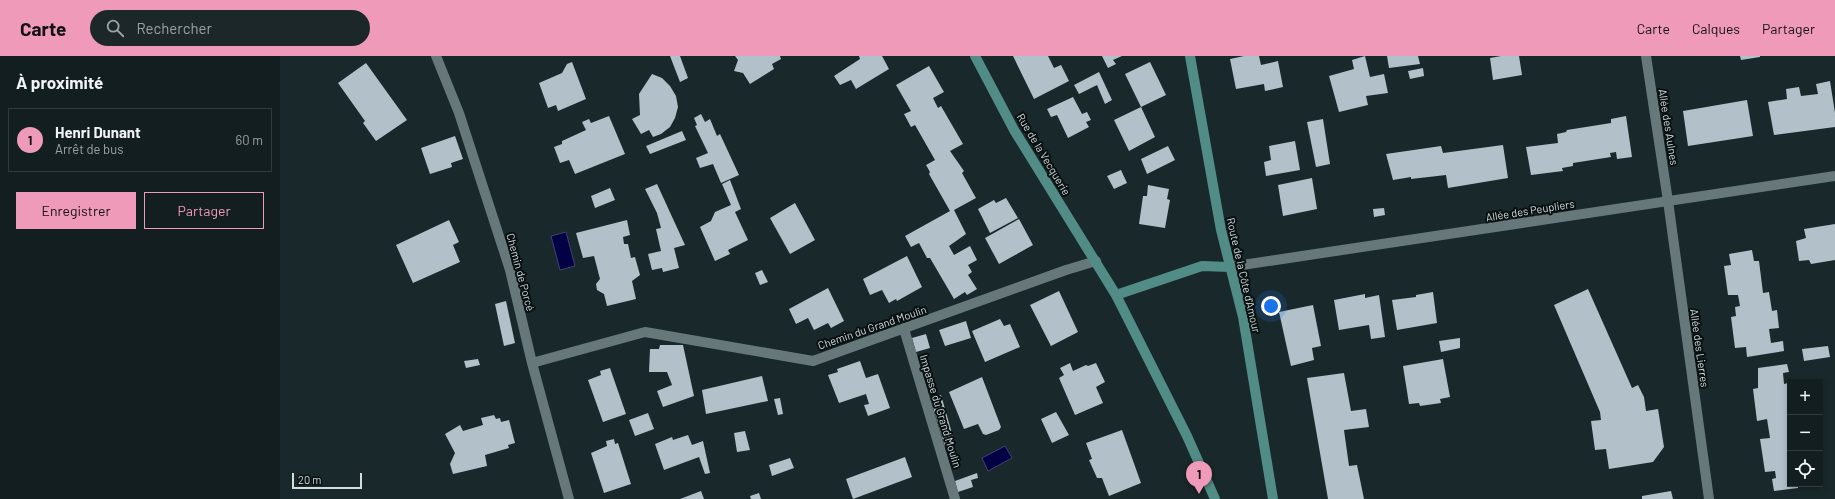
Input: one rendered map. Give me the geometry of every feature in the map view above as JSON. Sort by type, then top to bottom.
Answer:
[{"type":"main road","name":"Rue de la Vecquerie","points":[[975,56],[1014,130],[1096,261]]},
{"type":"main road","name":"Route de la Côte d'Amour","points":[[1190,56],[1220,230],[1243,317],[1273,499]]},
{"type":"main road","points":[[1096,261],[1116,295],[1187,436],[1214,499]]},
{"type":"main road","points":[[1116,295],[1202,266],[1229,267]]},
{"type":"street","name":"Chemin de Porcé","points":[[436,56],[459,113],[510,270],[532,363],[569,499]]},
{"type":"street","name":"Allée des Aulnes","points":[[1646,56],[1668,201]]},
{"type":"street","name":"Allée des Peupliers","points":[[1229,267],[1835,176]]},
{"type":"street","name":"Allée des Lierres","points":[[1668,201],[1709,499]]},
{"type":"street","name":"Chemin du Grand Moulin","points":[[532,363],[645,332],[813,361],[1066,270],[1096,261]]},
{"type":"street","name":"Impasse du Grand Moulin","points":[[904,329],[955,499]]},
{"type":"shaded area","points":[[566,232],[575,266],[560,270],[551,236]]},
{"type":"shaded area","points":[[1005,446],[1012,458],[988,471],[982,458]]},
{"type":"building","points":[[670,56],[680,56],[688,78],[680,82]]},
{"type":"building","points":[[735,56],[780,56],[781,59],[772,64],[774,69],[750,84],[743,73],[734,71],[738,60]]},
{"type":"building","points":[[859,56],[882,56],[889,69],[856,89],[851,80],[840,85],[834,76],[860,59]]},
{"type":"building","points":[[1013,56],[1048,56],[1054,68],[1061,65],[1069,81],[1034,99]]},
{"type":"building","points":[[1102,56],[1122,56],[1113,60],[1116,64],[1108,68]]},
{"type":"building","points":[[1244,56],[1259,56],[1261,65],[1278,61],[1283,87],[1265,91],[1264,84],[1236,89],[1230,59]]},
{"type":"building","points":[[1365,56],[1370,77],[1384,74],[1388,93],[1366,96],[1368,105],[1339,112],[1329,76],[1354,69],[1352,60]]},
{"type":"building","points":[[1387,56],[1418,56],[1420,64],[1389,68]]},
{"type":"building","points":[[1501,56],[1519,56],[1522,75],[1493,80],[1490,58]]},
{"type":"building","points":[[1740,56],[1760,56],[1760,57],[1741,60]]},
{"type":"building","points":[[572,62],[586,99],[558,111],[556,105],[548,108],[539,83],[562,73],[567,64]]},
{"type":"building","points":[[1150,62],[1166,95],[1141,107],[1125,74]]},
{"type":"building","points":[[366,63],[407,120],[376,141],[363,123],[365,121],[338,83]]},
{"type":"building","points":[[929,66],[944,92],[933,98],[938,108],[941,106],[963,144],[950,151],[964,171],[962,173],[976,198],[954,210],[966,234],[949,246],[954,255],[970,246],[977,260],[968,265],[972,272],[968,275],[977,289],[967,295],[965,292],[954,299],[930,258],[927,258],[919,243],[911,247],[905,236],[950,211],[929,174],[930,172],[926,165],[935,160],[915,125],[911,127],[904,114],[911,111],[896,85]]},
{"type":"building","points":[[1423,68],[1424,76],[1410,79],[1408,71]]},
{"type":"building","points":[[1099,72],[1112,100],[1105,104],[1097,85],[1079,94],[1074,85]]},
{"type":"building","points":[[652,74],[662,78],[670,86],[676,96],[678,107],[675,118],[670,127],[661,134],[653,137],[649,130],[641,134],[632,119],[640,115],[639,94]]},
{"type":"building","points":[[1830,81],[1835,113],[1835,127],[1774,135],[1768,102],[1787,99],[1786,89],[1799,87],[1801,96],[1818,94],[1816,84]]},
{"type":"building","points":[[1073,97],[1082,114],[1087,112],[1091,120],[1086,122],[1089,127],[1068,138],[1057,115],[1051,117],[1047,109]]},
{"type":"building","points":[[1747,100],[1753,136],[1688,146],[1683,111]]},
{"type":"building","points":[[1141,107],[1155,137],[1129,151],[1114,120]]},
{"type":"building","points":[[701,114],[705,122],[710,119],[717,136],[720,134],[739,175],[721,183],[713,164],[700,168],[696,158],[708,153],[695,126],[697,125],[694,118]]},
{"type":"building","points":[[609,116],[625,154],[575,174],[569,160],[560,163],[554,147],[562,144],[562,141],[586,130],[582,122],[589,119],[591,123]]},
{"type":"building","points":[[1626,116],[1632,157],[1617,159],[1616,152],[1610,153],[1611,157],[1573,163],[1573,166],[1562,168],[1563,171],[1531,175],[1526,147],[1558,143],[1557,134],[1566,132],[1567,130],[1611,123],[1611,119]]},
{"type":"building","points":[[1323,119],[1330,164],[1316,167],[1307,122]]},
{"type":"building","points":[[682,131],[686,140],[650,154],[646,146]]},
{"type":"building","points":[[455,136],[463,159],[451,163],[452,167],[430,174],[421,148]]},
{"type":"building","points":[[1295,141],[1300,170],[1266,176],[1264,162],[1271,160],[1269,146]]},
{"type":"building","points":[[1503,145],[1508,178],[1448,188],[1446,175],[1411,179],[1411,177],[1393,180],[1386,154],[1441,146],[1443,153]]},
{"type":"building","points":[[1168,146],[1175,160],[1147,174],[1141,159]]},
{"type":"building","points":[[1121,170],[1127,183],[1114,189],[1107,176]]},
{"type":"building","points":[[1312,178],[1317,209],[1283,216],[1278,185]]},
{"type":"building","points":[[730,180],[741,209],[735,212],[748,240],[728,250],[730,254],[715,261],[700,227],[711,221],[715,212],[731,205],[722,184]]},
{"type":"building","points":[[657,184],[685,245],[674,248],[679,268],[663,272],[662,268],[652,270],[648,254],[661,251],[656,229],[661,228],[657,213],[645,189]]},
{"type":"building","points":[[1148,185],[1169,189],[1167,199],[1170,200],[1165,228],[1139,224],[1143,196],[1147,196]]},
{"type":"building","points":[[610,188],[615,200],[595,208],[591,196]]},
{"type":"building","points":[[1006,198],[1018,218],[990,233],[978,209],[994,200],[996,203]]},
{"type":"building","points":[[795,203],[815,240],[790,254],[770,218]]},
{"type":"building","points":[[1384,208],[1385,215],[1374,217],[1373,209]]},
{"type":"building","points":[[1019,219],[1033,245],[999,264],[985,238]]},
{"type":"building","points":[[449,220],[459,242],[453,245],[460,262],[413,283],[396,245]]},
{"type":"building","points":[[627,220],[630,235],[623,237],[624,244],[628,244],[631,258],[635,257],[640,275],[632,281],[636,299],[607,306],[604,294],[597,290],[596,284],[600,279],[594,256],[583,258],[576,233]]},
{"type":"building","points":[[1835,224],[1835,260],[1811,264],[1809,260],[1799,261],[1796,241],[1806,238],[1804,229]]},
{"type":"building","points":[[1752,250],[1754,261],[1759,261],[1763,293],[1769,292],[1772,311],[1777,310],[1779,328],[1769,329],[1771,343],[1783,341],[1784,351],[1747,357],[1746,347],[1735,348],[1731,317],[1736,316],[1735,307],[1740,306],[1738,295],[1728,295],[1724,266],[1731,265],[1729,254]]},
{"type":"building","points":[[907,256],[922,287],[897,301],[896,299],[889,303],[882,290],[870,295],[863,279]]},
{"type":"building","points":[[762,270],[768,282],[760,285],[755,273]]},
{"type":"building","points":[[828,288],[844,321],[831,328],[828,323],[814,330],[808,318],[796,324],[789,309]]},
{"type":"building","points":[[1588,289],[1632,388],[1638,385],[1644,397],[1646,411],[1658,409],[1664,447],[1653,462],[1609,469],[1606,449],[1595,450],[1591,421],[1601,420],[1600,412],[1554,305]]},
{"type":"building","points":[[1059,291],[1078,332],[1051,346],[1030,305]]},
{"type":"building","points":[[1433,292],[1437,323],[1397,330],[1392,300],[1416,297],[1416,295]]},
{"type":"building","points":[[1365,294],[1365,298],[1379,295],[1385,337],[1371,339],[1369,325],[1339,330],[1334,300]]},
{"type":"building","points":[[506,301],[515,343],[504,346],[495,304]]},
{"type":"building","points":[[1313,305],[1321,346],[1312,348],[1314,360],[1291,366],[1279,312]]},
{"type":"building","points":[[1000,319],[1004,326],[1010,324],[1020,347],[985,362],[972,331]]},
{"type":"building","points":[[966,321],[971,338],[945,346],[939,330]]},
{"type":"building","points":[[926,334],[930,348],[916,352],[912,338]]},
{"type":"building","points":[[1460,338],[1460,348],[1441,352],[1439,341]]},
{"type":"building","points":[[660,345],[683,345],[694,396],[663,407],[657,391],[672,385],[667,372],[649,372],[650,349],[659,349]]},
{"type":"building","points":[[1828,346],[1830,357],[1804,361],[1802,349]]},
{"type":"building","points":[[478,359],[480,365],[466,368],[464,361]]},
{"type":"building","points":[[1443,359],[1450,397],[1440,399],[1441,403],[1420,406],[1419,403],[1409,404],[1403,366]]},
{"type":"building","points":[[860,361],[866,378],[878,374],[890,408],[868,416],[864,405],[869,404],[866,394],[839,403],[828,375],[838,372],[837,369]]},
{"type":"building","points":[[1070,363],[1073,371],[1086,365],[1088,366],[1096,363],[1105,382],[1096,387],[1103,403],[1075,415],[1059,378],[1064,375],[1060,368]]},
{"type":"building","points":[[1787,364],[1789,372],[1783,373],[1784,384],[1787,383],[1787,487],[1798,488],[1774,491],[1772,479],[1776,478],[1775,471],[1765,472],[1760,439],[1770,438],[1767,419],[1757,421],[1753,389],[1758,388],[1758,368]]},
{"type":"building","points":[[610,368],[626,414],[603,422],[588,380],[601,375],[600,371]]},
{"type":"building","points":[[1344,373],[1351,411],[1366,409],[1369,427],[1344,430],[1349,466],[1357,465],[1364,499],[1328,499],[1307,378]]},
{"type":"building","points":[[762,376],[768,401],[706,414],[702,390]]},
{"type":"building","points":[[982,377],[1001,427],[999,430],[986,435],[983,434],[978,424],[964,429],[949,392]]},
{"type":"building","points":[[941,395],[955,444],[945,447],[931,400]]},
{"type":"building","points":[[780,398],[783,414],[778,415],[774,399]]},
{"type":"building","points":[[1056,412],[1069,435],[1052,443],[1041,419]]},
{"type":"building","points":[[648,413],[654,429],[635,436],[629,420]]},
{"type":"building","points":[[494,415],[496,419],[500,418],[501,422],[509,420],[515,443],[508,445],[509,448],[485,455],[487,466],[453,474],[450,464],[455,453],[445,434],[460,425],[463,431],[483,425],[481,418]]},
{"type":"building","points":[[1122,430],[1141,483],[1109,496],[1102,478],[1097,478],[1089,460],[1092,459],[1086,443]]},
{"type":"building","points":[[745,431],[750,450],[737,452],[734,433]]},
{"type":"building","points":[[688,435],[692,445],[703,441],[710,473],[705,474],[699,457],[664,470],[655,444],[672,437],[673,440]]},
{"type":"building","points":[[614,439],[615,444],[618,443],[631,484],[604,493],[591,453],[607,446],[606,441]]},
{"type":"building","points":[[905,457],[912,477],[853,499],[846,479]]},
{"type":"building","points":[[790,458],[794,468],[772,476],[769,465]]},
{"type":"building","points":[[977,473],[978,478],[971,480],[973,487],[958,492],[955,481]]},
{"type":"building","points":[[701,491],[704,499],[680,499]]},
{"type":"building","points":[[1671,491],[1673,499],[1642,499],[1642,496]]},
{"type":"building","points":[[759,493],[761,499],[751,499],[750,496]]},
{"type":"place","name":"Henri Dunant","points":[[1199,494]]}]
